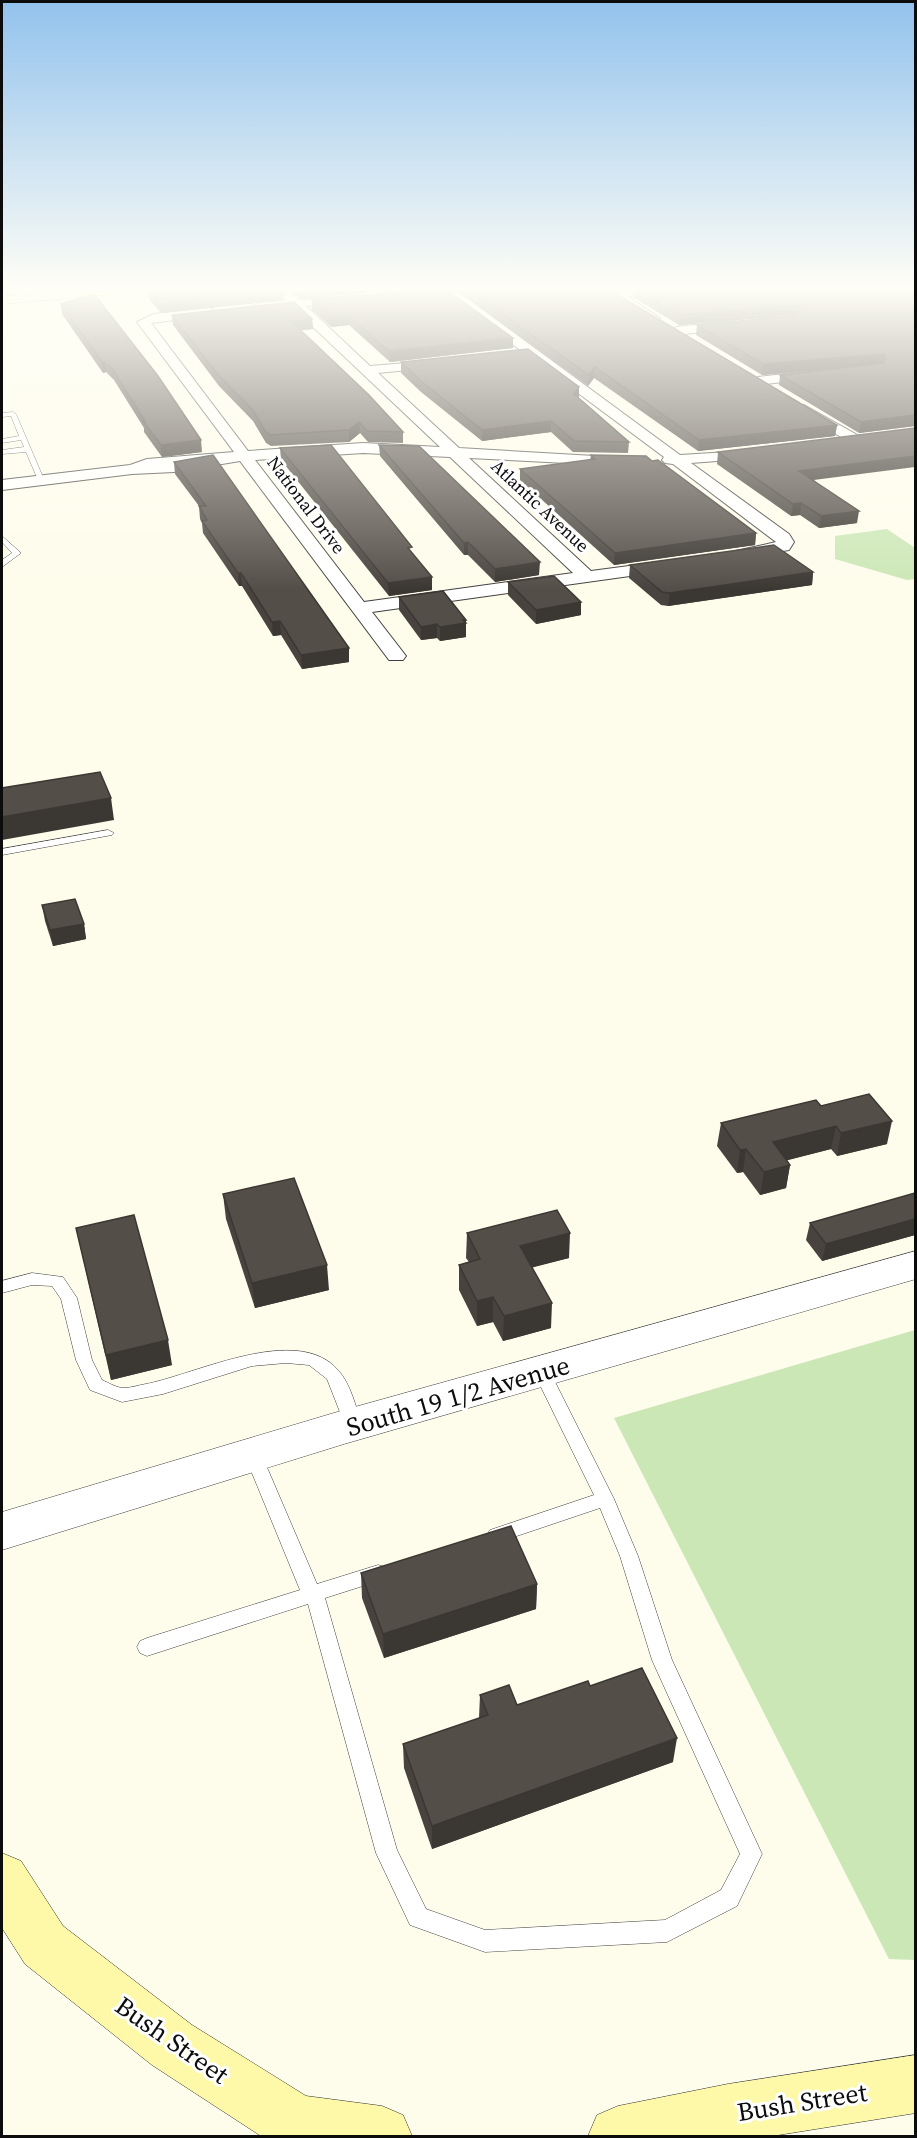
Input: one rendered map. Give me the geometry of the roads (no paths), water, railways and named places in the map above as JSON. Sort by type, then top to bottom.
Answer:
[{"type":"main road","name":"Bush Street","points":[[2,1880],[44,1945],[172,2045],[297,2125],[382,2136]]},
{"type":"main road","name":"Bush Street","points":[[618,2136],[728,2114],[915,2084]]},
{"type":"street","name":"National Drive","points":[[195,391],[396,656]]},
{"type":"street","name":"Atlantic Avenue","points":[[388,391],[587,577]]},
{"type":"street","points":[[583,391],[783,538],[783,546],[769,551],[723,557]]},
{"type":"street","points":[[773,391],[856,440]]},
{"type":"street","points":[[833,442],[876,437]]},
{"type":"street","points":[[2,485],[132,469],[159,463],[363,448],[554,459],[636,460]]},
{"type":"street","points":[[657,460],[766,451]]},
{"type":"street","points":[[360,608],[689,562]]},
{"type":"street","name":"South 19 1/2 Avenue","points":[[2,1531],[353,1425],[915,1265]]},
{"type":"lane","points":[[2,415],[14,414],[42,480]]},
{"type":"lane","points":[[2,441],[23,438]]},
{"type":"lane","points":[[2,452],[29,449]]},
{"type":"lane","points":[[2,538],[17,553],[2,564]]},
{"type":"lane","points":[[2,852],[108,833]]},
{"type":"lane","points":[[2,1287],[32,1279],[57,1281],[69,1298],[84,1360],[96,1385],[122,1395],[163,1387],[252,1360],[286,1357],[313,1359],[333,1375],[344,1397],[353,1425]]},
{"type":"lane","points":[[254,1456],[312,1595],[317,1601],[387,1853],[418,1917],[485,1941],[667,1931],[729,1898],[751,1854],[662,1660],[629,1556],[605,1499],[542,1372]]},
{"type":"lane","points":[[481,1540],[605,1499]]},
{"type":"lane","points":[[147,1647],[391,1569]]}]
